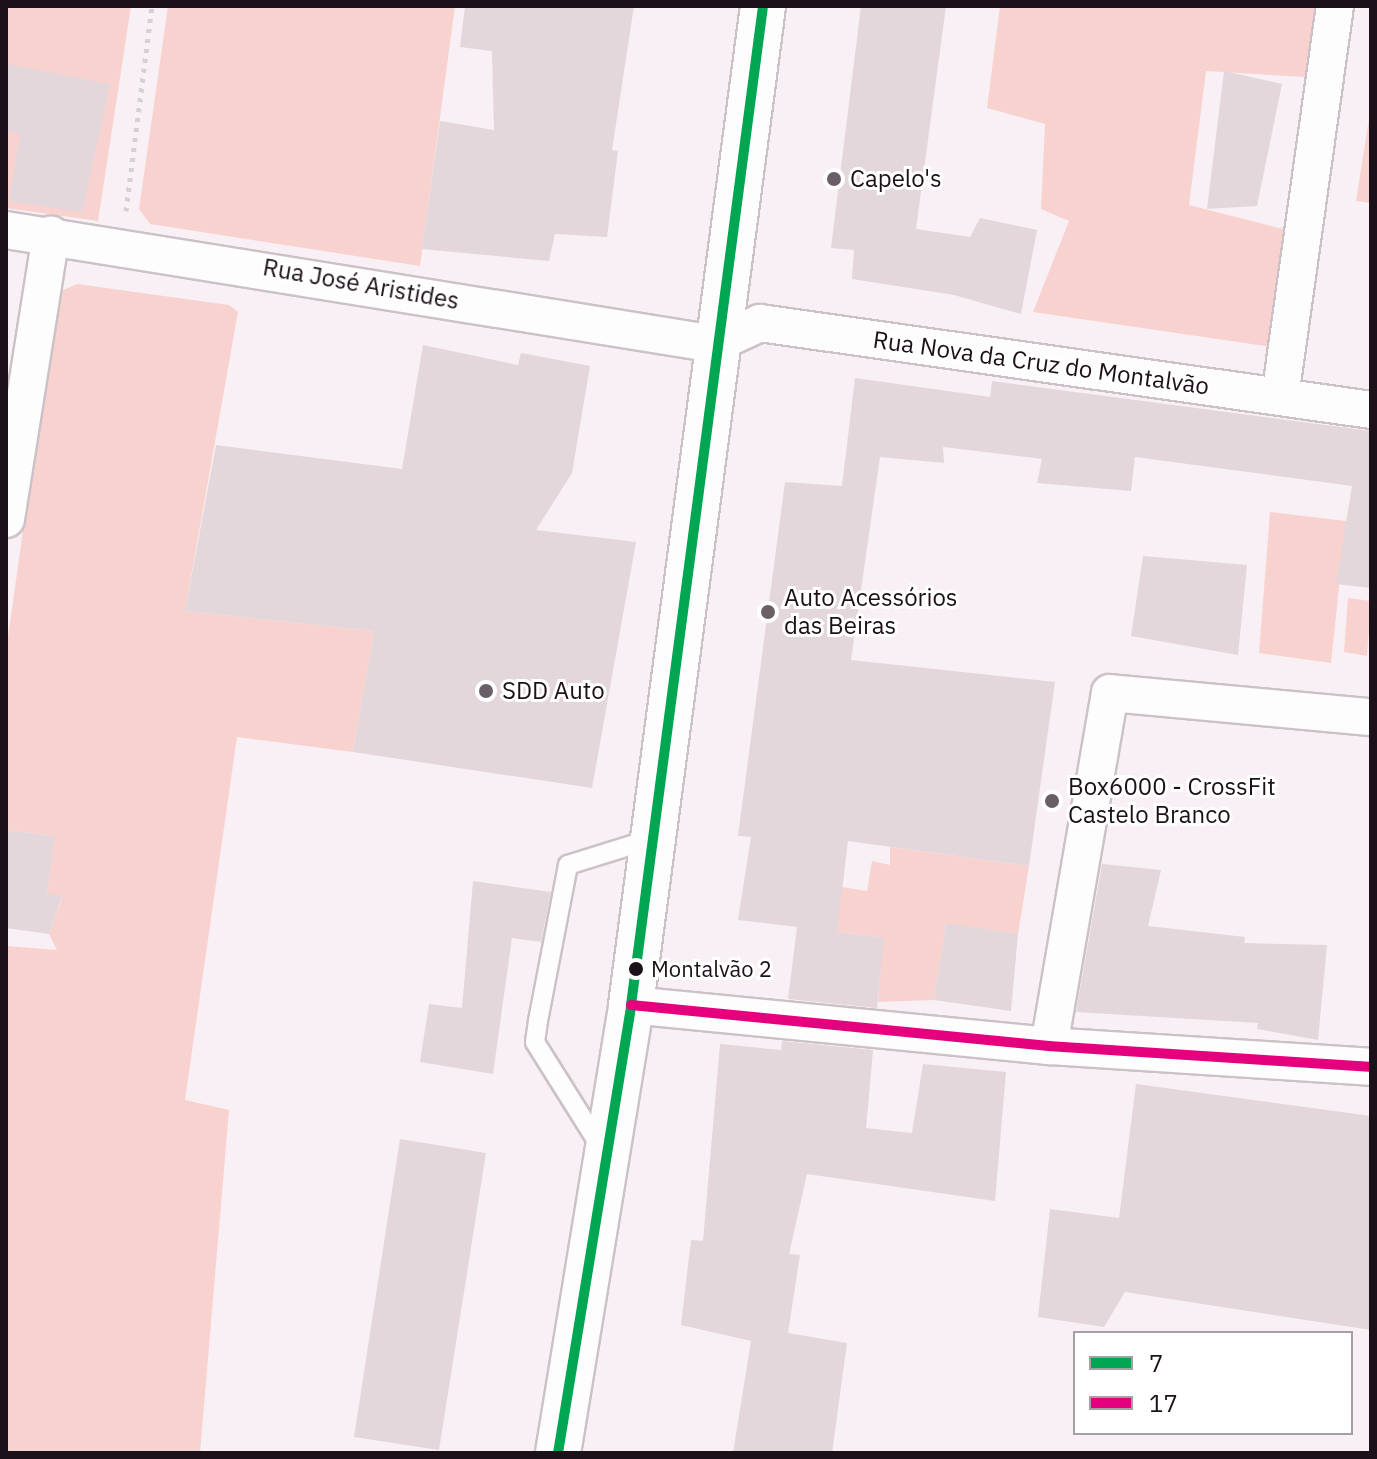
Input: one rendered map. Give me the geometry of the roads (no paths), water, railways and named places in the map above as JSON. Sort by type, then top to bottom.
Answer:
[{"type":"main road","points":[[558,1453],[631,1005],[715,344],[763,6]]},
{"type":"street","points":[[1280,397],[1335,6]]},
{"type":"street","name":"Rua José Aristides","points":[[6,230],[121,244],[715,344]]},
{"type":"street","points":[[6,519],[51,235]]},
{"type":"street","name":"Rua Nova da Cruz do Montalvão","points":[[715,344],[760,323],[1371,410]]},
{"type":"street","points":[[1049,1046],[1110,693],[1371,717]]},
{"type":"street","points":[[631,1005],[1049,1046],[1371,1067]]},
{"type":"lane","points":[[606,1156],[551,1073],[535,1042],[568,865],[651,839]]},
{"type":"place","name":"Capelo's","points":[[834,179]]},
{"type":"place","name":"Auto Acessórios das Beiras","points":[[768,612]]},
{"type":"place","name":"SDD Auto","points":[[486,691]]},
{"type":"place","name":"Box6000 - CrossFit Castelo Branco","points":[[1052,801]]},
{"type":"place","name":"Montalvão 2","points":[[636,969]]}]
